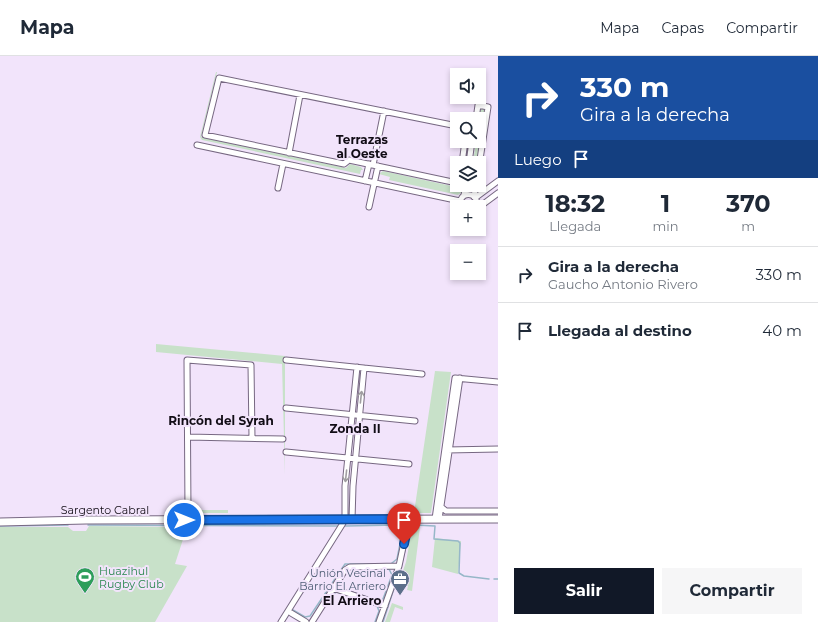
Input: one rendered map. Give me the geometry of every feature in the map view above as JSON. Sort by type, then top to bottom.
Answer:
[{"type":"main road","name":"Sargento Cabral","points":[[0,522],[86,520],[498,519]]},
{"type":"street","points":[[450,125],[220,78],[205,135],[344,164],[349,160],[450,182]]},
{"type":"street","points":[[289,153],[300,95]]},
{"type":"street","points":[[477,112],[478,105],[488,107],[486,120]]},
{"type":"street","points":[[366,181],[373,165],[384,111]]},
{"type":"street","points":[[196,145],[455,200]]},
{"type":"street","points":[[278,188],[283,164]]},
{"type":"street","points":[[369,207],[374,183],[373,165]]},
{"type":"street","points":[[475,197],[498,181]]},
{"type":"street","points":[[460,200],[465,192]]},
{"type":"street","points":[[475,192],[476,200]]},
{"type":"street","points":[[486,202],[498,193]]},
{"type":"street","points":[[464,195],[470,194],[475,197]]},
{"type":"street","points":[[189,520],[186,513],[188,511],[187,360],[251,365],[252,438]]},
{"type":"street","points":[[286,360],[422,374]]},
{"type":"street","points":[[349,520],[346,486],[357,367]]},
{"type":"street","points":[[281,622],[349,520],[364,368]]},
{"type":"street","points":[[437,519],[452,417],[460,378],[498,382]]},
{"type":"street","points":[[286,408],[415,420]]},
{"type":"street","points":[[188,437],[283,439]]},
{"type":"street","points":[[447,450],[498,450]]},
{"type":"street","points":[[286,452],[409,464]]},
{"type":"street","points":[[437,519],[441,507],[441,494]]},
{"type":"street","points":[[441,507],[446,511],[498,511]]},
{"type":"street","points":[[379,622],[399,566],[409,519]]},
{"type":"street","points":[[312,622],[344,570],[350,567],[399,566]]},
{"type":"street","points":[[333,588],[385,606]]},
{"type":"street","points":[[291,613],[306,622]]},
{"type":"green space","points":[[216,72],[201,137],[346,168],[350,164],[361,167],[363,170],[361,170],[360,174],[202,140],[200,137]]},
{"type":"green space","points":[[481,105],[485,106],[484,112],[480,112]]},
{"type":"green space","points":[[475,148],[479,148],[478,156],[474,156]]},
{"type":"green space","points":[[383,171],[450,186],[450,192],[462,192],[458,195],[389,180],[390,177],[379,174]]},
{"type":"green space","points":[[156,344],[285,356],[285,475],[282,364],[156,352]]},
{"type":"green space","points":[[435,371],[451,372],[431,513],[414,513]]},
{"type":"green space","points":[[193,510],[228,510],[228,513],[193,513]]},
{"type":"green space","name":"Huazihul Rugby Club","points":[[89,526],[187,527],[175,564],[187,566],[155,622],[0,622],[0,527],[68,527],[73,531],[86,531]]},
{"type":"green space","points":[[415,527],[420,527],[412,591],[407,590],[408,586],[398,585],[406,562],[412,529]]},
{"type":"green space","points":[[435,538],[461,541],[458,574],[432,567]]},
{"type":"green space","points":[[392,603],[403,607],[403,610],[395,607],[390,622],[385,622]]},
{"type":"waterway","points":[[0,526],[68,525]]},
{"type":"waterway","points":[[88,525],[338,526]]},
{"type":"waterway","points":[[293,610],[305,617],[310,616],[345,564],[391,564],[397,559],[403,529],[399,525],[345,526]]},
{"type":"waterway","points":[[383,622],[401,567],[410,529],[415,525],[435,526],[434,539],[458,541],[460,543],[459,573],[464,576],[489,579]]},
{"type":"waterway","points":[[389,569],[392,575],[383,599],[378,601],[343,589],[340,583],[346,573],[351,570],[389,569]]},
{"type":"waterway","points":[[332,594],[337,592],[377,606],[379,611],[375,622]]},
{"type":"place","name":"Huazihul Rugby Club","points":[[85,594]]},
{"type":"place","name":"Unión Vecinal Barrio El Arriero","points":[[400,596]]},
{"type":"district","name":"Terrazas al Oeste","points":[[362,147]]},
{"type":"district","name":"Rincón del Syrah","points":[[221,421]]},
{"type":"district","name":"Zonda II","points":[[355,429]]},
{"type":"district","name":"El Arriero","points":[[352,601]]},
{"type":"route","points":[[184,520],[409,519],[404,544]]}]
